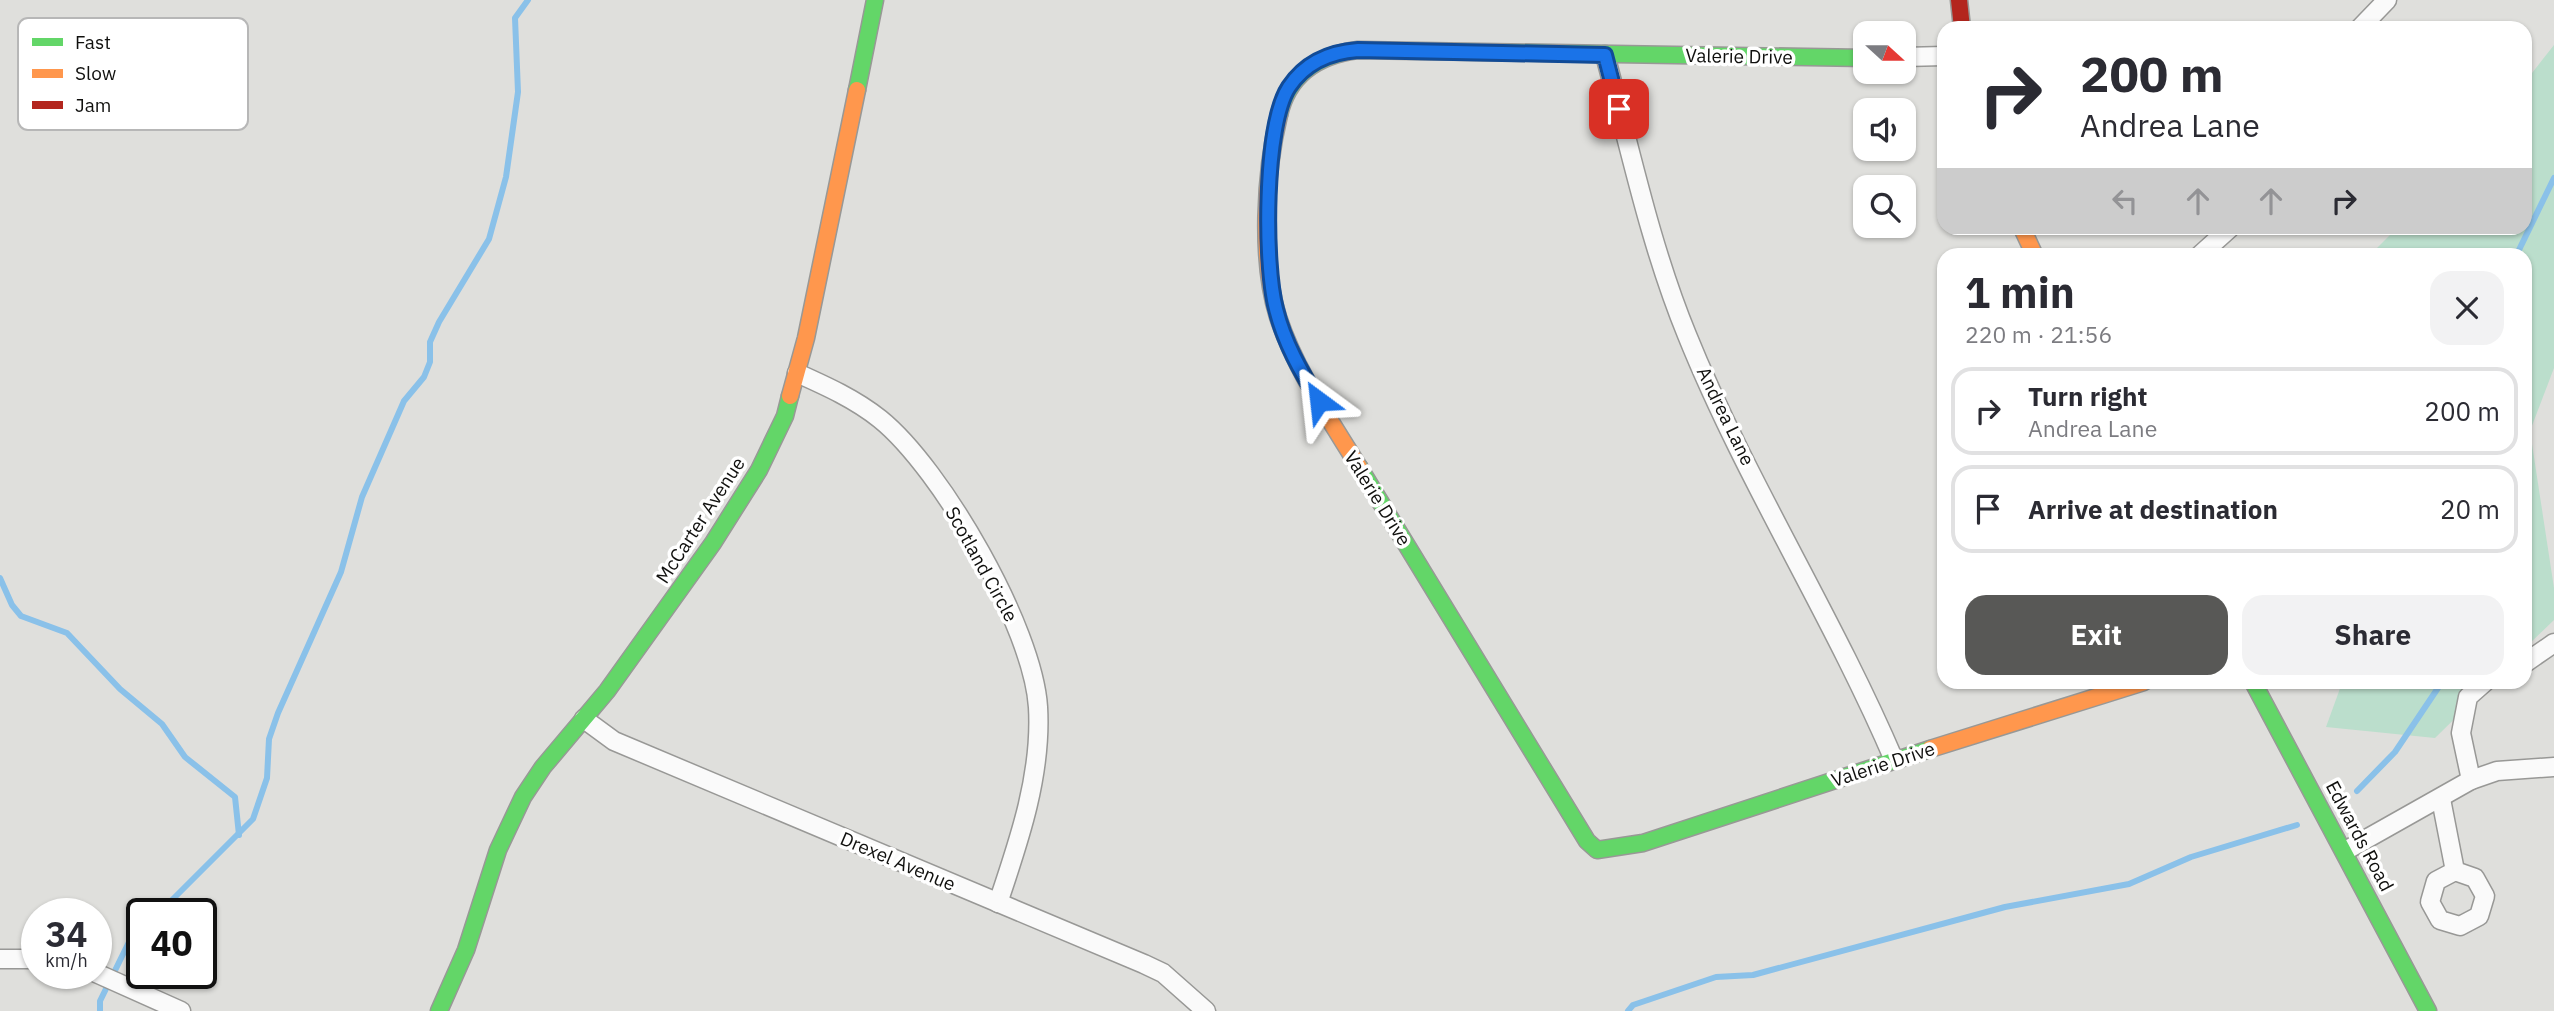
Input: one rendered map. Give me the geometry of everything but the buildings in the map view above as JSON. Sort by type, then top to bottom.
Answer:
[{"type":"street","name":"McCarter Avenue","points":[[439,1011],[466,950],[509,824],[543,767],[584,719],[705,554],[759,470],[785,416],[797,373],[875,0]]},
{"type":"street","points":[[1959,0],[1961,21]]},
{"type":"street","points":[[2367,21],[2387,0]]},
{"type":"street","name":"Valerie Drive","points":[[1853,58],[1358,50],[1329,55],[1307,68],[1285,95],[1273,149],[1268,272],[1286,340],[1305,379],[1587,841],[1597,850],[1643,843],[1894,760],[2122,689]]},
{"type":"street","name":"Andrea Lane","points":[[1605,55],[1664,271],[1687,335],[1725,418],[1864,691],[1894,760]]},
{"type":"street","points":[[1916,57],[1937,56]]},
{"type":"street","points":[[2208,248],[2222,235]]},
{"type":"street","name":"Scotland Circle","points":[[797,373],[859,404],[897,434],[939,489],[984,558],[1020,631],[1032,671],[1038,705],[1038,734],[1025,814],[998,903]]},
{"type":"street","points":[[2532,658],[2554,643]]},
{"type":"street","name":"Edwards Road","points":[[2257,689],[2428,1011]]},
{"type":"street","points":[[2471,780],[2460,733],[2468,697],[2477,689]]},
{"type":"street","name":"Drexel Avenue","points":[[584,719],[614,741],[1163,973],[1206,1011]]},
{"type":"street","points":[[2344,851],[2471,780],[2497,771],[2554,767]]},
{"type":"street","points":[[2441,799],[2455,872]]},
{"type":"street","points":[[0,959],[21,959]]},
{"type":"street","points":[[112,979],[181,1011]]},
{"type":"green space","points":[[2554,45],[2554,368],[2532,426],[2532,248],[2377,248],[2390,235],[2532,235],[2532,73]]},
{"type":"green space","points":[[2532,444],[2554,588],[2554,620],[2532,641]]},
{"type":"green space","points":[[2340,689],[2485,689],[2435,738],[2326,727]]},
{"type":"waterway","points":[[174,898],[253,819],[267,778],[269,739],[341,572],[362,497],[404,401],[424,377],[430,362],[430,342],[439,322],[489,239],[506,177],[518,92],[515,18],[528,0]]},
{"type":"waterway","points":[[2532,223],[2554,178]]},
{"type":"waterway","points":[[2520,248],[2526,235]]},
{"type":"waterway","points":[[0,578],[12,605],[21,616],[67,633],[120,689],[162,724],[185,757],[235,797],[239,835]]},
{"type":"waterway","points":[[2357,791],[2395,752],[2437,689]]},
{"type":"waterway","points":[[1628,1011],[1633,1005],[1716,977],[1753,975],[2005,907],[2129,884],[2191,857],[2297,825]]},
{"type":"waterway","points":[[100,1011],[100,1001],[126,948]]},
{"type":"traffic: fast","points":[[857,90],[875,0]]},
{"type":"traffic: fast","points":[[1279,115],[1290,89],[1307,69],[1330,57],[1358,50],[1853,58]]},
{"type":"traffic: fast","points":[[439,1011],[466,950],[498,850],[523,797],[543,767],[607,691],[713,543],[759,470],[785,416],[790,396]]},
{"type":"traffic: fast","points":[[1359,467],[1587,841],[1597,850],[1643,843],[1930,749]]},
{"type":"traffic: fast","points":[[2257,689],[2428,1011]]},
{"type":"traffic: slow","points":[[790,396],[806,338],[857,90]]},
{"type":"traffic: slow","points":[[1279,115],[1270,163],[1266,216],[1272,294],[1285,337],[1294,356],[1359,467]]},
{"type":"traffic: slow","points":[[2025,235],[2031,248]]},
{"type":"traffic: slow","points":[[1930,749],[2122,689]]},
{"type":"traffic: jam","points":[[1959,0],[1961,21]]},
{"type":"route","points":[[1319,401],[1286,340],[1268,272],[1273,149],[1279,112],[1285,95],[1298,75],[1329,55],[1358,50],[1605,55],[1619,109]]}]
